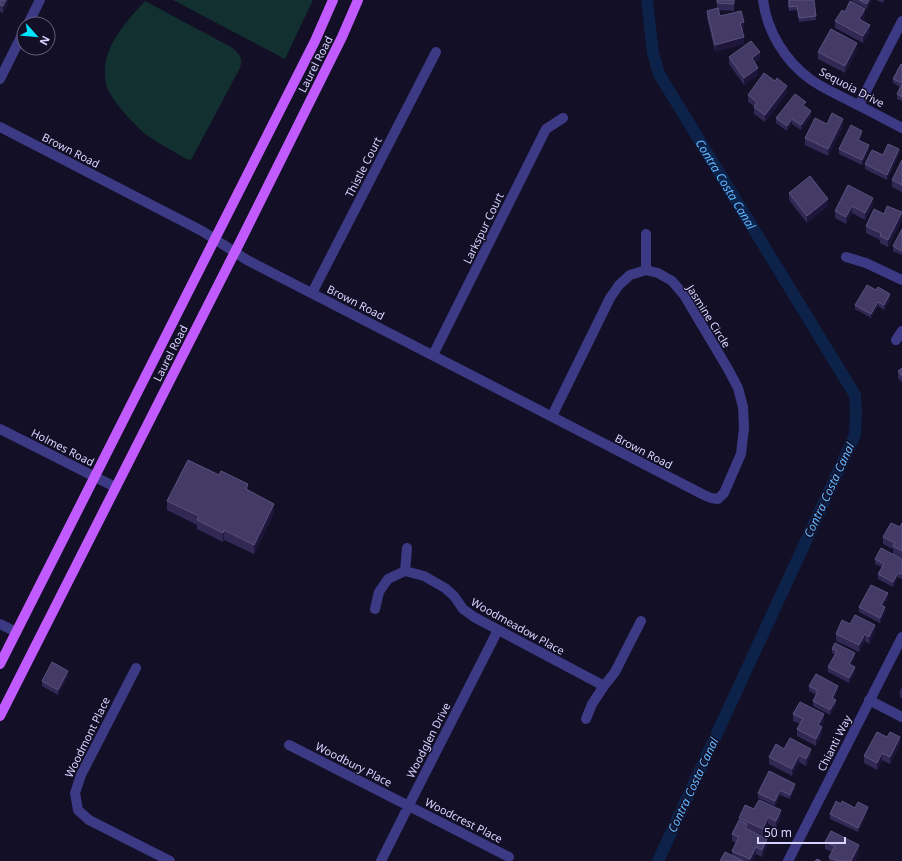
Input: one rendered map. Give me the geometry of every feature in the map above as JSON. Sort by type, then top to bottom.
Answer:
[{"type":"main road","name":"Laurel Road","points":[[0,664],[216,240],[315,41],[333,0]]},
{"type":"main road","name":"Laurel Road","points":[[0,716],[339,44],[358,0]]},
{"type":"street","points":[[32,16],[40,0]]},
{"type":"street","name":"Sequoia Drive","points":[[763,0],[767,20],[773,35],[798,70],[823,87],[902,128]]},
{"type":"street","points":[[859,105],[902,21]]},
{"type":"street","points":[[0,78],[16,47]]},
{"type":"street","name":"Thistle Court","points":[[312,293],[436,52]]},
{"type":"street","name":"Larkspur Court","points":[[433,355],[546,129],[563,118]]},
{"type":"street","name":"Brown Road","points":[[0,127],[202,231],[247,260],[704,495]]},
{"type":"street","points":[[552,416],[610,298],[619,285],[630,275],[646,270],[646,234]]},
{"type":"street","points":[[846,258],[866,263],[902,280]]},
{"type":"street","name":"Jasmine Circle","points":[[646,270],[658,273],[672,281],[684,295],[728,368],[738,388],[744,428],[741,454],[724,493],[718,499],[704,495]]},
{"type":"street","points":[[896,340],[902,331]]},
{"type":"street","name":"Holmes Road","points":[[0,429],[115,487]]},
{"type":"street","points":[[375,608],[379,592],[388,579],[405,571],[407,548]]},
{"type":"street","name":"Woodmeadow Place","points":[[405,571],[424,576],[445,588],[454,596],[463,609],[474,617],[604,686]]},
{"type":"street","points":[[586,718],[592,704],[615,672],[641,622]]},
{"type":"street","points":[[0,624],[16,632]]},
{"type":"street","name":"Woodglen Drive","points":[[381,861],[408,805],[498,630]]},
{"type":"street","name":"Chianti Way","points":[[788,861],[902,637]]},
{"type":"street","name":"Woodmont Place","points":[[136,668],[81,775],[74,793],[78,810],[89,820],[170,861]]},
{"type":"street","points":[[869,700],[902,717]]},
{"type":"street","name":"Woodbury Place","points":[[289,745],[408,805]]},
{"type":"street","name":"Woodcrest Place","points":[[408,805],[509,857]]},
{"type":"green space","points":[[173,0],[313,0],[285,59]]},
{"type":"green space","points":[[145,1],[231,47],[239,54],[241,58],[240,68],[191,160],[186,159],[144,133],[121,109],[107,87],[105,71],[106,59],[110,48],[129,18]]},
{"type":"building","points":[[0,0],[6,0],[3,6],[0,5]]},
{"type":"building","points":[[717,0],[734,0],[734,4],[717,3]]},
{"type":"building","points":[[789,0],[814,0],[816,16],[799,18],[797,6],[789,7]]},
{"type":"building","points":[[859,0],[869,0],[867,4]]},
{"type":"building","points":[[850,1],[865,9],[859,19],[870,25],[863,36],[835,21],[842,10],[845,12]]},
{"type":"building","points":[[718,8],[720,16],[741,11],[744,22],[740,23],[744,37],[715,45],[707,11]]},
{"type":"building","points":[[831,29],[857,43],[845,66],[818,52]]},
{"type":"building","points":[[751,41],[760,52],[752,58],[758,68],[744,78],[729,57]]},
{"type":"building","points":[[901,64],[902,65],[902,83],[893,79]]},
{"type":"building","points":[[764,73],[775,81],[777,78],[787,86],[765,115],[754,107],[757,102],[748,95]]},
{"type":"building","points":[[902,84],[902,97],[897,94]]},
{"type":"building","points":[[795,94],[806,102],[803,105],[811,111],[801,125],[792,119],[787,126],[776,118]]},
{"type":"building","points":[[832,113],[843,119],[828,149],[805,138],[815,118],[827,124]]},
{"type":"building","points":[[851,125],[862,131],[858,140],[869,145],[862,160],[839,149]]},
{"type":"building","points":[[888,144],[899,149],[887,175],[865,164],[872,150],[883,155]]},
{"type":"building","points":[[902,160],[902,185],[892,180]]},
{"type":"building","points":[[810,176],[828,199],[807,216],[789,193]]},
{"type":"building","points":[[848,185],[873,198],[865,213],[852,206],[846,217],[835,211]]},
{"type":"building","points":[[887,206],[902,212],[888,240],[880,236],[881,233],[866,226],[874,209],[884,214]]},
{"type":"building","points":[[902,229],[902,251],[893,246]]},
{"type":"building","points":[[867,285],[876,290],[878,287],[890,294],[884,305],[878,302],[871,314],[855,305]]},
{"type":"building","points":[[902,368],[902,376],[898,371]]},
{"type":"building","points":[[188,460],[219,475],[221,471],[248,484],[246,489],[274,504],[254,545],[224,530],[223,533],[197,520],[199,516],[167,501]]},
{"type":"building","points":[[891,523],[900,527],[902,523],[902,551],[893,546],[895,543],[883,537]]},
{"type":"building","points":[[881,548],[902,559],[902,574],[898,573],[893,582],[878,574],[884,564],[875,559]]},
{"type":"building","points":[[871,585],[888,593],[881,605],[885,607],[880,618],[859,607]]},
{"type":"building","points":[[855,615],[875,625],[869,637],[865,634],[859,645],[836,634],[842,620],[850,624]]},
{"type":"building","points":[[835,643],[855,653],[849,664],[855,667],[849,678],[828,667],[837,651],[832,649]]},
{"type":"building","points":[[52,662],[68,671],[58,690],[42,681]]},
{"type":"building","points":[[816,674],[838,686],[832,698],[836,700],[830,710],[813,701],[818,691],[809,686]]},
{"type":"building","points":[[800,702],[824,714],[818,725],[822,727],[816,739],[797,729],[803,719],[793,714]]},
{"type":"building","points":[[877,732],[887,737],[890,732],[900,737],[890,757],[882,753],[877,763],[864,756]]},
{"type":"building","points":[[790,738],[811,749],[806,759],[799,755],[792,769],[769,757],[776,744],[784,749]]},
{"type":"building","points":[[769,771],[795,784],[790,795],[780,790],[775,801],[758,793]]},
{"type":"building","points":[[759,800],[781,810],[776,821],[768,817],[763,829],[739,818],[745,805],[754,809]]},
{"type":"building","points":[[836,801],[841,804],[842,801],[855,808],[858,802],[868,807],[858,828],[830,814]]},
{"type":"building","points":[[739,820],[747,824],[745,828],[767,839],[762,850],[756,847],[750,859],[732,851],[739,837],[732,834]]},
{"type":"building","points":[[831,831],[859,845],[851,861],[837,861],[829,857],[835,846],[825,842]]},
{"type":"building","points":[[725,852],[743,861],[720,861]]},
{"type":"waterway","name":"Contra Costa Canal","points":[[647,0],[653,53],[659,74],[855,395],[856,412],[855,435],[658,861]]}]
